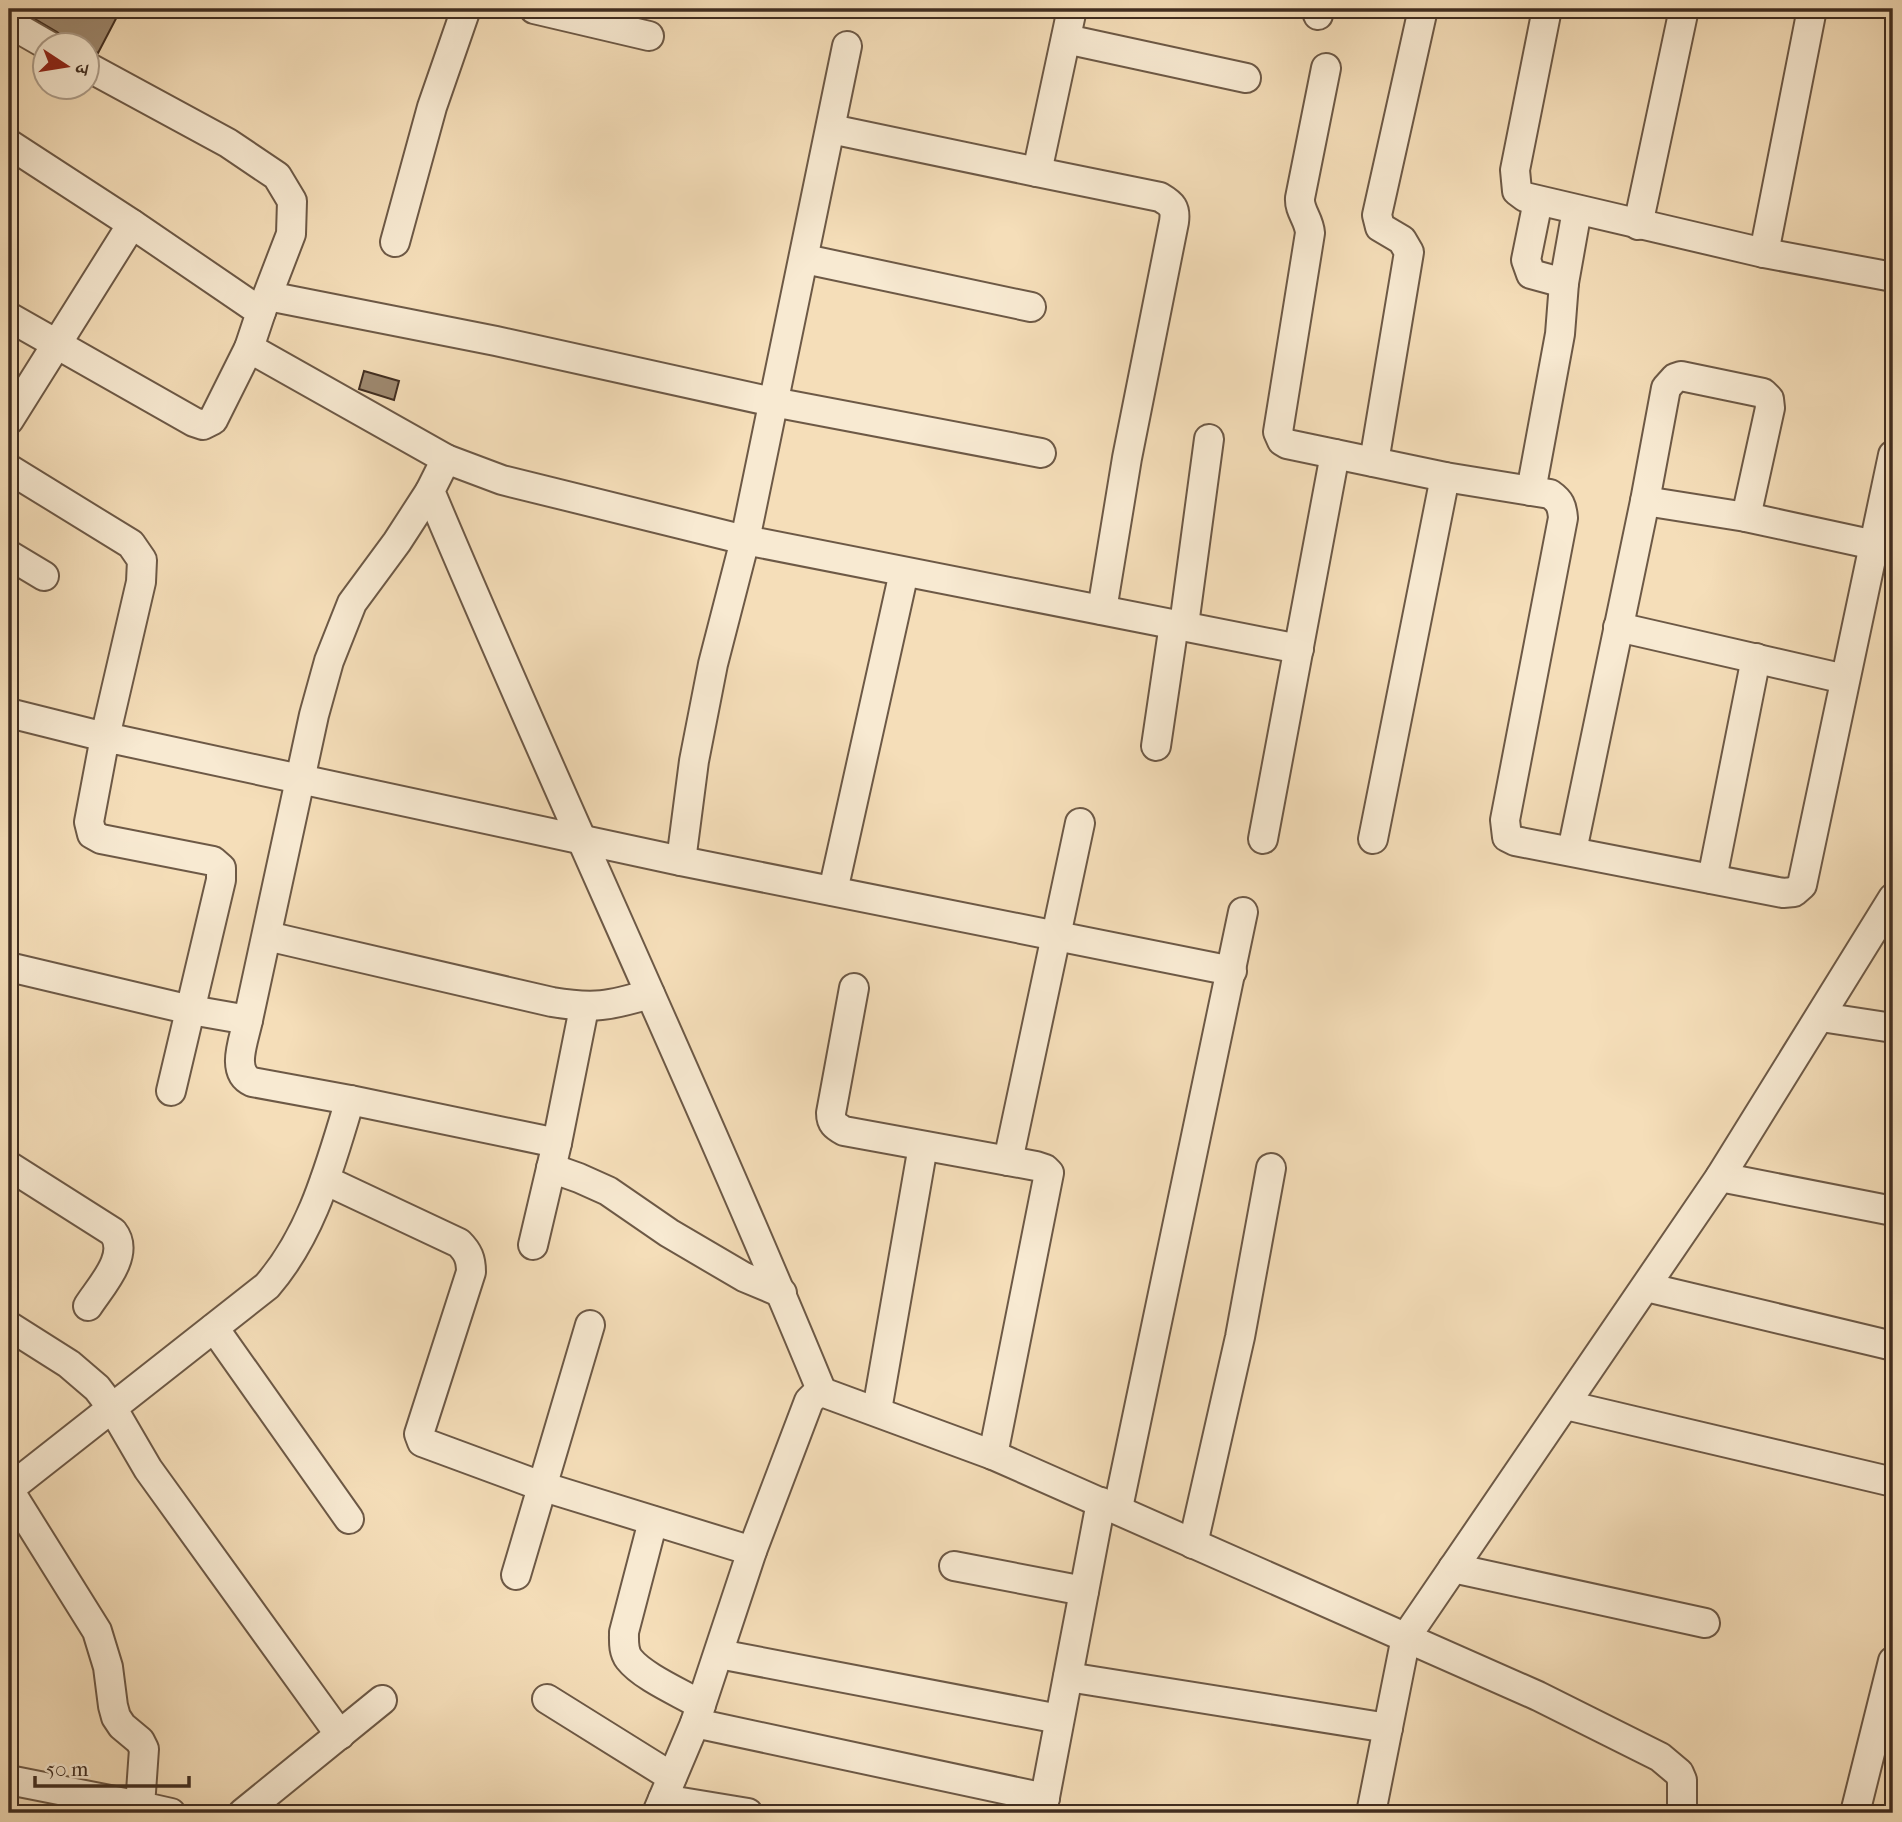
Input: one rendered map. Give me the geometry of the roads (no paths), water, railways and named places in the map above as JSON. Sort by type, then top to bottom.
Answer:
[{"type":"street","points":[[395,242],[432,107],[466,9]]},
{"type":"street","points":[[534,9],[649,36]]},
{"type":"street","points":[[1037,172],[1073,9]]},
{"type":"street","points":[[1374,462],[1409,252],[1402,240],[1380,227],[1377,215],[1423,9]]},
{"type":"street","points":[[1547,9],[1515,170],[1517,191],[1538,201],[1638,225],[1763,253],[1893,277]]},
{"type":"street","points":[[1638,225],[1684,9]]},
{"type":"street","points":[[1763,253],[1812,9]]},
{"type":"street","points":[[9,23],[32,37]]},
{"type":"street","points":[[1066,39],[1246,78]]},
{"type":"street","points":[[681,861],[694,761],[713,664],[745,540],[847,46]]},
{"type":"street","points":[[1326,68],[1300,198],[1301,210],[1310,233],[1277,426],[1279,437],[1287,444],[1445,477],[1550,494],[1559,500],[1563,518],[1505,820],[1507,837],[1515,841],[1783,893],[1794,892],[1802,885],[1845,679],[1883,547],[1893,455]]},
{"type":"street","points":[[9,317],[203,425],[212,421],[249,348],[291,234],[292,201],[277,176],[228,143],[102,75]]},
{"type":"street","points":[[831,129],[1160,197],[1170,202],[1174,209],[1174,222],[1127,458],[1102,610]]},
{"type":"street","points":[[9,145],[264,304],[496,341],[773,402],[1041,453]]},
{"type":"street","points":[[1538,201],[1526,260],[1531,274],[1564,283]]},
{"type":"street","points":[[1531,491],[1560,334],[1564,283],[1577,210]]},
{"type":"street","points":[[9,420],[132,224]]},
{"type":"street","points":[[804,259],[1031,307]]},
{"type":"street","points":[[249,348],[446,459],[502,480],[745,540],[1299,649]]},
{"type":"street","points":[[1572,851],[1645,501],[1665,388],[1675,378],[1681,376],[1763,393],[1769,399],[1770,408],[1746,517]]},
{"type":"street","points":[[1156,746],[1209,439]]},
{"type":"street","points":[[1263,839],[1335,454]]},
{"type":"street","points":[[446,459],[430,491],[397,542],[352,603],[329,661],[314,715],[248,1020],[239,1063],[241,1073],[245,1079],[252,1082],[350,1100],[554,1156],[669,1233],[744,1277],[782,1293]]},
{"type":"street","points":[[9,469],[131,544],[142,560],[141,582],[105,737],[89,822],[92,834],[102,839],[213,861],[221,868],[171,1091]]},
{"type":"street","points":[[1373,839],[1445,477]]},
{"type":"street","points":[[430,491],[502,663],[583,839],[782,1293],[822,1391]]},
{"type":"street","points":[[1645,501],[1746,517],[1883,547]]},
{"type":"street","points":[[9,555],[44,576]]},
{"type":"street","points":[[833,891],[904,572]]},
{"type":"street","points":[[1618,627],[1845,679]]},
{"type":"street","points":[[1712,879],[1756,658]]},
{"type":"street","points":[[9,713],[300,780],[681,861],[1232,971]]},
{"type":"street","points":[[1008,1161],[1080,823]]},
{"type":"street","points":[[1371,1813],[1406,1636],[1720,1177],[1821,1017],[1884,930],[1893,898]]},
{"type":"street","points":[[653,1521],[624,1632],[624,1648],[628,1658],[641,1670],[698,1714],[1043,1806],[1084,1591],[1109,1505],[1232,971],[1243,912]]},
{"type":"street","points":[[267,936],[552,1002],[584,1007],[612,1005],[650,994]]},
{"type":"street","points":[[9,967],[191,1010],[248,1020]]},
{"type":"street","points":[[854,988],[831,1121],[844,1131],[1008,1161],[1049,1172],[993,1455]]},
{"type":"street","points":[[533,1245],[584,1007]]},
{"type":"street","points":[[1821,1017],[1893,1028]]},
{"type":"street","points":[[140,1806],[145,1749],[116,1717],[108,1667],[97,1631],[9,1490],[267,1286],[300,1241],[325,1180],[350,1100]]},
{"type":"street","points":[[877,1410],[923,1146]]},
{"type":"street","points":[[9,1166],[117,1237],[119,1244],[116,1261],[88,1306]]},
{"type":"street","points":[[1193,1544],[1240,1337],[1271,1168]]},
{"type":"street","points":[[1720,1177],[1893,1211]]},
{"type":"street","points":[[325,1180],[459,1243],[467,1251],[471,1261],[471,1272],[419,1438],[427,1445],[541,1486],[752,1551]]},
{"type":"street","points":[[1646,1287],[1893,1346]]},
{"type":"street","points":[[516,1575],[590,1325]]},
{"type":"street","points":[[9,1326],[77,1370],[97,1388],[113,1409],[148,1469],[340,1735]]},
{"type":"street","points":[[214,1328],[349,1519]]},
{"type":"street","points":[[664,1796],[698,1714],[752,1551],[809,1401],[822,1391],[993,1455],[1538,1696],[1660,1757],[1682,1780],[1682,1813]]},
{"type":"street","points":[[1566,1405],[1893,1482]]},
{"type":"street","points":[[954,1566],[1084,1591]]},
{"type":"street","points":[[1453,1568],[1705,1623]]},
{"type":"street","points":[[719,1654],[1059,1719]]},
{"type":"street","points":[[1855,1813],[1893,1661]]},
{"type":"street","points":[[1068,1677],[1388,1728]]},
{"type":"street","points":[[547,1699],[664,1796],[748,1813]]},
{"type":"street","points":[[243,1813],[382,1700]]},
{"type":"street","points":[[9,1780],[170,1813]]}]
